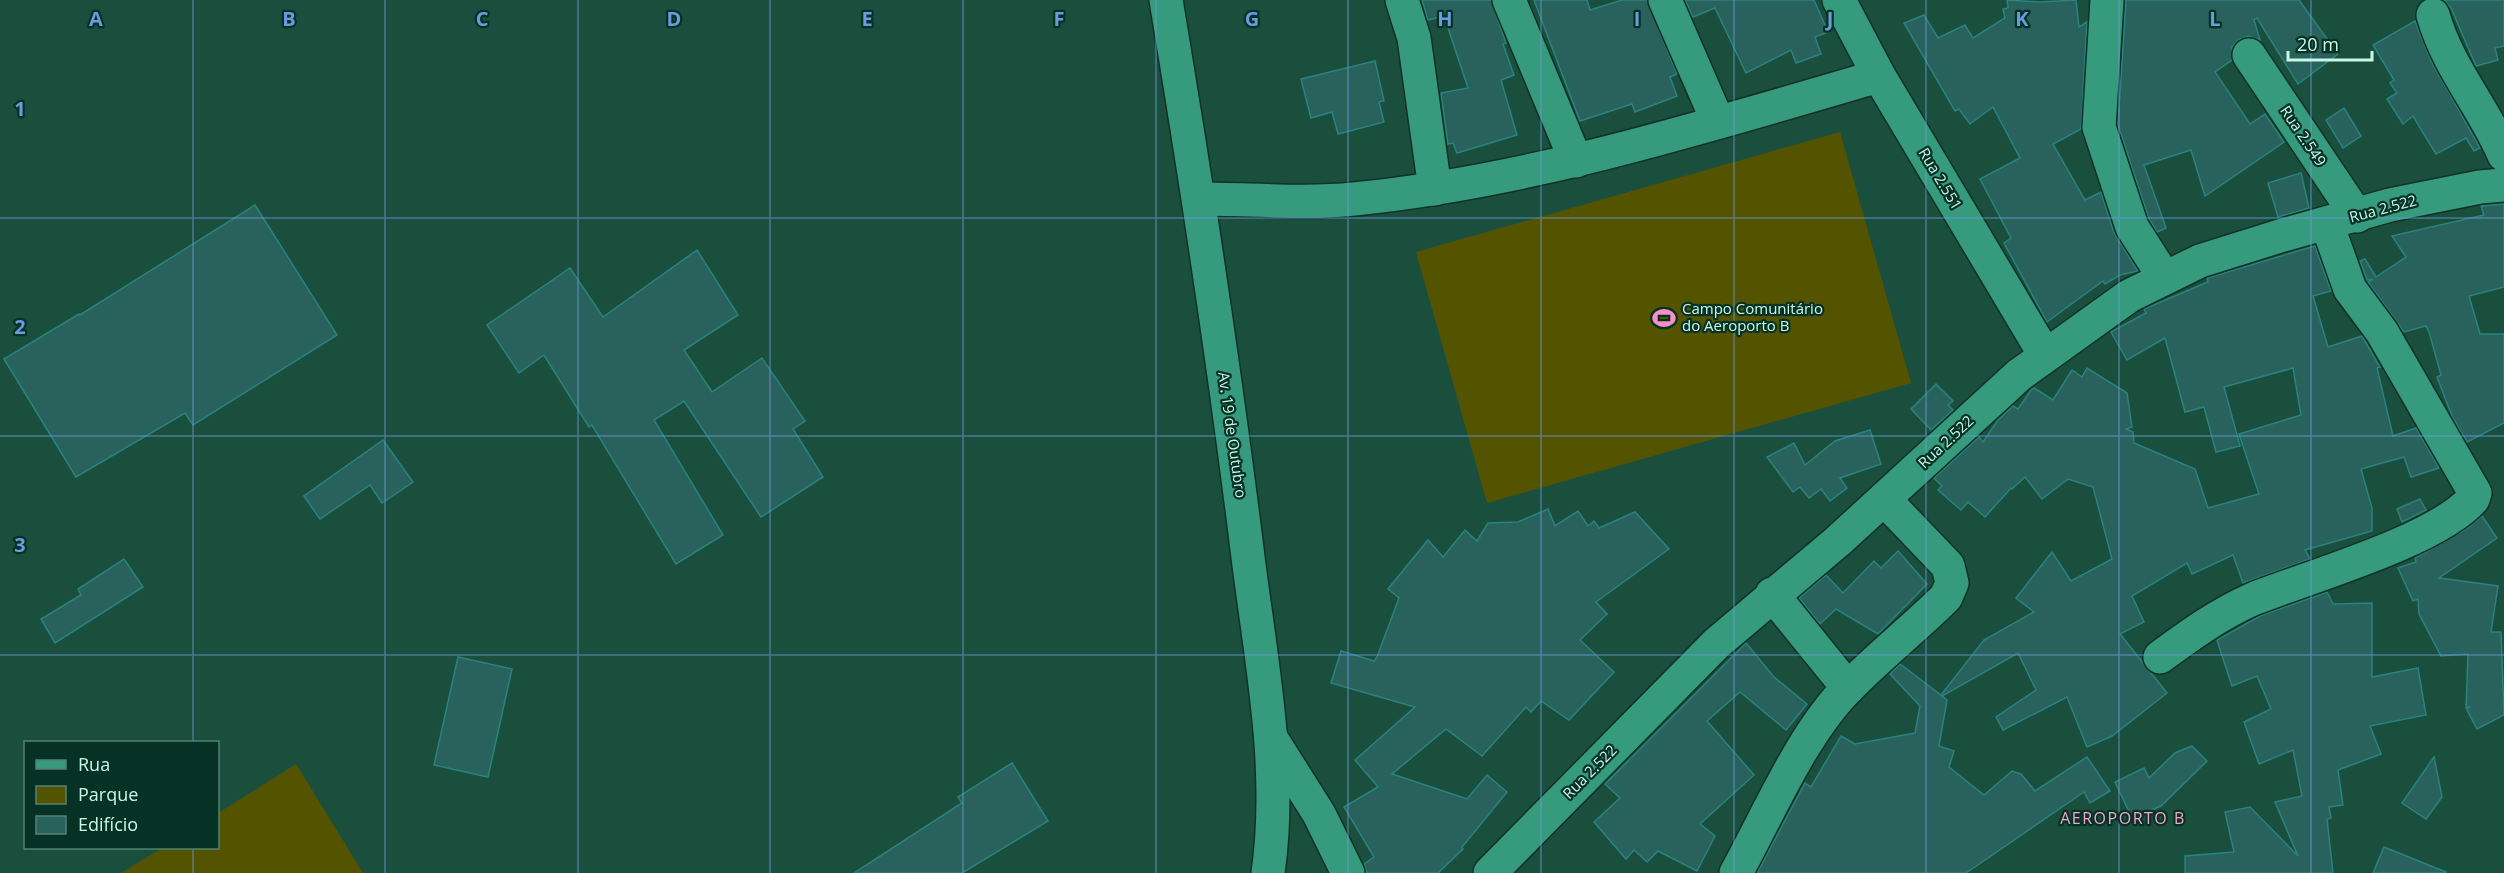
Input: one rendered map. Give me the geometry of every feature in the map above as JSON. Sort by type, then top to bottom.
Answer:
[{"type":"street","name":"Av. 19 de Outubro","points":[[1166,0],[1200,199],[1271,738],[1273,839],[1268,873]]},
{"type":"street","points":[[1402,0],[1414,38],[1435,189]]},
{"type":"street","points":[[1509,0],[1576,161]]},
{"type":"street","points":[[1665,0],[1718,122]]},
{"type":"street","name":"Rua 2.551","points":[[1839,0],[1879,76],[2045,355]]},
{"type":"street","points":[[2107,0],[2099,127],[2132,227],[2164,277]]},
{"type":"street","points":[[2433,15],[2438,35],[2471,98],[2495,134],[2504,154]]},
{"type":"street","name":"Rua 2.549","points":[[2160,657],[2193,633],[2232,610],[2425,531],[2473,499],[2475,493],[2382,332],[2350,289],[2342,220],[2249,56]]},
{"type":"street","points":[[1200,199],[1351,200],[1435,189],[1576,161],[1879,76]]},
{"type":"street","name":"Rua 2.522","points":[[1490,873],[1717,643],[1884,499],[1988,403],[2045,355],[2129,296],[2200,261],[2429,197],[2504,185]]},
{"type":"street","points":[[1736,873],[1809,741],[1848,688],[1946,597],[1952,583],[1948,566],[1884,499]]},
{"type":"street","points":[[1772,594],[1848,688]]},
{"type":"street","points":[[1271,738],[1319,814],[1348,873]]},
{"type":"green space","name":"Campo Comunitário do Aeroporto B","points":[[1840,132],[1911,383],[1487,503],[1416,252]]},
{"type":"green space","points":[[296,764],[363,873],[121,873],[160,849],[219,849],[219,812]]},
{"type":"building","points":[[1422,0],[1491,0],[1514,75],[1501,80],[1517,135],[1457,153],[1453,143],[1448,144],[1441,93],[1468,88],[1444,16],[1428,20]]},
{"type":"building","points":[[1534,0],[1587,0],[1590,10],[1622,0],[1647,0],[1677,74],[1670,77],[1677,96],[1635,112],[1632,104],[1580,121]]},
{"type":"building","points":[[1685,0],[1814,0],[1828,32],[1815,37],[1821,54],[1796,63],[1791,50],[1746,73],[1715,8],[1693,17]]},
{"type":"building","points":[[2007,0],[2040,2],[2076,0],[2079,27],[2087,22],[2081,129],[2053,144],[2085,200],[2101,192],[2114,233],[2138,271],[2120,275],[2105,284],[2103,281],[2047,322],[2004,243],[2011,238],[1980,179],[2020,158],[1993,107],[1970,124],[1959,109],[1955,111],[1904,23],[1924,15],[1938,38],[1965,25],[1973,38],[2005,18],[2003,9],[2008,8]]},
{"type":"building","points":[[2126,0],[2299,0],[2338,54],[2298,84],[2257,18],[2254,20],[2260,40],[2248,36],[2238,40],[2232,47],[2232,60],[2215,72],[2250,124],[2265,114],[2284,142],[2205,196],[2191,150],[2144,165],[2166,228],[2157,232],[2149,219],[2118,125]]},
{"type":"building","points":[[2444,0],[2504,0],[2504,46],[2495,48],[2498,60],[2476,66],[2451,8]]},
{"type":"building","points":[[2415,21],[2431,61],[2480,148],[2474,151],[2466,138],[2436,154],[2413,116],[2403,124],[2387,99],[2397,93],[2390,83],[2394,80],[2373,45]]},
{"type":"building","points":[[1375,61],[1384,101],[1379,102],[1384,122],[1338,134],[1332,112],[1311,118],[1301,79]]},
{"type":"building","points":[[2344,108],[2361,136],[2343,148],[2326,120]]},
{"type":"building","points":[[2301,173],[2309,208],[2278,217],[2268,183]]},
{"type":"building","points":[[2504,204],[2504,287],[2469,296],[2480,334],[2504,334],[2504,423],[2467,442],[2452,416],[2437,377],[2441,375],[2426,326],[2404,332],[2368,282],[2373,279],[2367,280],[2360,261],[2365,259],[2376,277],[2406,257],[2392,236],[2484,215],[2481,206]]},
{"type":"building","points":[[255,205],[337,335],[193,425],[185,413],[76,477],[4,359],[80,315]]},
{"type":"building","points":[[2315,246],[2331,291],[2313,296],[2328,347],[2362,336],[2380,367],[2377,368],[2393,436],[2416,428],[2439,468],[2411,477],[2404,457],[2361,469],[2372,508],[2372,531],[2305,550],[2310,559],[2243,583],[2233,555],[2192,574],[2187,563],[2132,596],[2144,622],[2120,634],[2167,693],[2112,736],[2087,747],[2067,697],[2003,730],[1996,717],[2036,690],[2018,653],[1942,696],[1947,700],[1939,746],[1954,751],[1949,767],[1984,795],[2012,771],[2021,774],[2035,791],[2087,757],[2110,791],[2090,803],[2084,792],[1966,873],[1757,873],[1805,783],[1811,787],[1841,736],[1855,744],[1915,733],[1920,706],[1890,674],[1900,664],[1941,695],[1984,640],[2034,612],[2016,598],[2052,552],[2071,581],[2112,559],[2093,487],[2068,479],[2042,499],[2025,477],[2011,488],[1985,517],[1968,502],[1961,510],[1938,490],[1942,486],[1934,478],[1979,437],[1983,442],[1998,420],[2013,406],[2018,409],[2031,390],[2034,388],[2053,400],[2072,370],[2082,377],[2087,368],[2127,393],[2132,427],[2126,429],[2133,432],[2134,443],[2195,469],[2208,508],[2259,494],[2239,434],[2301,415],[2293,368],[2224,387],[2240,446],[2216,452],[2204,407],[2185,412],[2165,338],[2127,360],[2111,332],[2146,313],[2144,309],[2208,282],[2207,278]]},
{"type":"building","points":[[697,250],[738,315],[684,350],[712,392],[762,358],[805,421],[793,429],[823,477],[761,517],[684,401],[654,420],[723,535],[676,564],[592,425],[589,427],[544,355],[519,373],[487,325],[570,268],[603,317]]},
{"type":"building","points":[[1936,384],[1953,401],[1948,405],[1953,410],[1931,430],[1911,409]]},
{"type":"building","points":[[1870,430],[1881,464],[1840,478],[1847,488],[1830,501],[1821,489],[1809,498],[1800,487],[1793,492],[1767,457],[1794,443],[1805,465],[1835,441]]},
{"type":"building","points":[[383,440],[413,482],[382,503],[370,485],[320,519],[304,496]]},
{"type":"building","points":[[2420,499],[2426,510],[2402,522],[2397,509]]},
{"type":"building","points":[[1548,509],[1555,526],[1578,511],[1588,526],[1594,521],[1599,528],[1635,512],[1669,549],[1596,602],[1607,614],[1580,640],[1614,672],[1569,720],[1541,701],[1531,712],[1526,707],[1482,756],[1446,729],[1392,774],[1467,799],[1487,775],[1507,792],[1462,847],[1463,849],[1438,873],[1367,873],[1364,864],[1374,857],[1344,807],[1378,787],[1355,760],[1415,707],[1331,683],[1341,651],[1374,661],[1399,598],[1388,589],[1428,540],[1443,557],[1465,530],[1477,541],[1488,523],[1518,522]]},
{"type":"building","points":[[2482,516],[2497,538],[2439,578],[2498,586],[2491,632],[2501,632],[2504,715],[2477,729],[2467,710],[2469,707],[2466,708],[2468,654],[2441,656],[2419,614],[2418,599],[2413,601],[2398,568],[2416,562],[2415,558],[2465,530]]},
{"type":"building","points":[[1898,551],[1927,584],[1878,634],[1836,609],[1820,624],[1799,598],[1826,575],[1843,593],[1874,561],[1881,568]]},
{"type":"building","points":[[124,559],[143,587],[55,643],[41,619],[81,595],[78,589]]},
{"type":"building","points":[[2327,592],[2333,604],[2372,603],[2372,677],[2418,668],[2426,715],[2370,726],[2381,754],[2338,770],[2343,805],[2329,807],[2331,818],[2327,819],[2333,873],[2185,873],[2185,856],[2234,852],[2225,812],[2250,807],[2298,856],[2275,802],[2302,796],[2293,750],[2259,764],[2244,722],[2271,709],[2257,676],[2232,686],[2217,640],[2260,616]]},
{"type":"building","points":[[1746,643],[1774,677],[1807,704],[1786,730],[1740,692],[1707,721],[1754,775],[1700,824],[1715,836],[1697,871],[1658,851],[1647,862],[1634,850],[1626,859],[1594,822],[1620,798],[1605,784]]},
{"type":"building","points":[[458,657],[512,669],[488,777],[434,765]]},
{"type":"building","points":[[2192,746],[2207,761],[2161,806],[2132,818],[2115,782],[2144,768],[2149,778],[2175,753]]},
{"type":"building","points":[[2434,757],[2442,797],[2426,819],[2402,803]]},
{"type":"building","points":[[1012,763],[1048,821],[962,873],[854,873],[962,803],[958,797]]},
{"type":"building","points":[[2384,847],[2446,872],[2446,873],[2373,873]]},
{"type":"place","name":"Campo Comunitário do Aeroporto B","points":[[1664,318]]},
{"type":"district","name":"AEROPORTO B","points":[[2123,818]]}]
